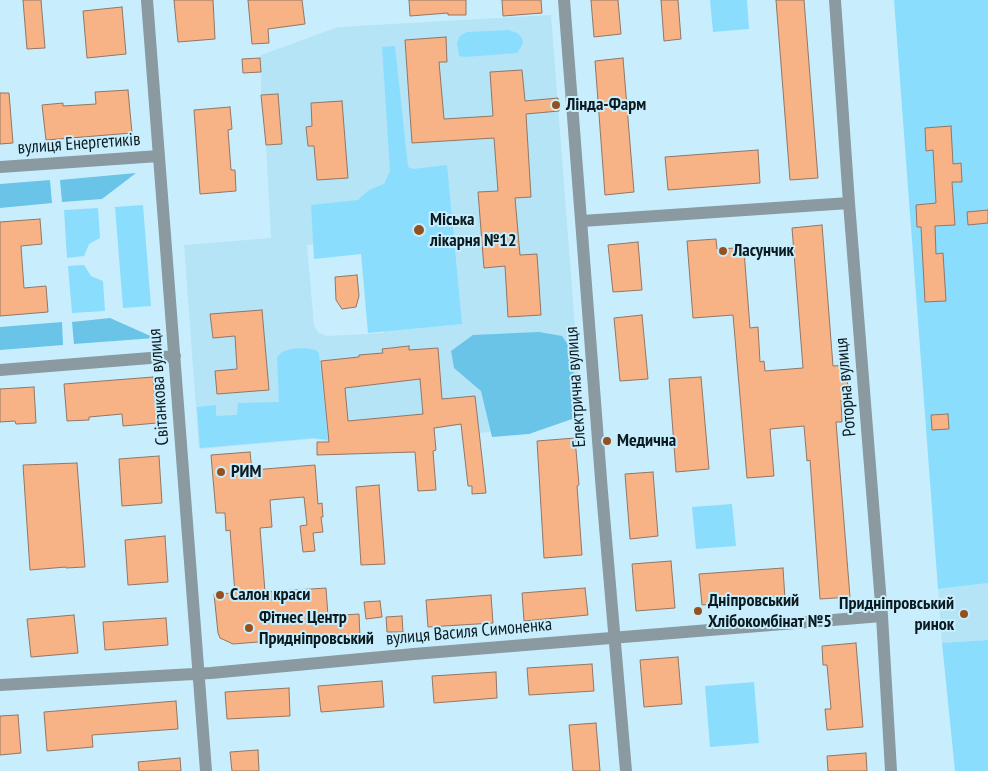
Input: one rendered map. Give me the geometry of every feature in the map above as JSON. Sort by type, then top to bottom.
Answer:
[{"type":"street","name":"Світанкова вулиця","points":[[147,0],[206,771]]},
{"type":"street","name":"Електрична вулиця","points":[[564,0],[626,771]]},
{"type":"street","name":"Роторна вулиця","points":[[835,0],[882,616],[891,771]]},
{"type":"street","name":"вулиця Енергетиків","points":[[0,167],[160,156]]},
{"type":"street","points":[[582,221],[849,203]]},
{"type":"street","points":[[0,370],[175,356]]},
{"type":"street","name":"вулиця Василя Симоненка","points":[[0,685],[198,674],[882,616]]},
{"type":"shaded area","points":[[710,0],[747,0],[749,29],[713,32]]},
{"type":"shaded area","points":[[894,0],[988,0],[988,583],[938,589]]},
{"type":"shaded area","name":"Міська лікарня №12","points":[[551,15],[582,418],[480,433],[478,423],[327,441],[314,439],[199,449],[184,245],[271,238],[266,145],[282,143],[278,94],[261,95],[261,55],[338,27]],"holes":[[[355,241],[379,275],[384,333],[326,336],[318,332],[314,325],[307,245]]]},
{"type":"shaded area","points":[[509,30],[517,33],[522,38],[523,44],[517,53],[459,56],[457,43],[460,36],[467,32]]},
{"type":"shaded area","points":[[395,46],[408,167],[413,169],[447,165],[462,324],[368,333],[361,254],[314,259],[311,205],[358,200],[369,190],[384,184],[390,171],[382,47]]},
{"type":"shaded area","points":[[136,173],[102,199],[62,202],[60,180]]},
{"type":"shaded area","points":[[50,180],[52,203],[0,208],[0,184]]},
{"type":"shaded area","points":[[143,205],[151,306],[123,308],[115,207]]},
{"type":"shaded area","points":[[98,208],[100,238],[89,244],[84,256],[67,258],[64,210]]},
{"type":"shaded area","points":[[84,265],[91,276],[103,281],[105,311],[72,313],[68,266]]},
{"type":"shaded area","points":[[110,318],[155,338],[74,344],[72,322]]},
{"type":"shaded area","points":[[62,322],[63,345],[0,350],[0,327]]},
{"type":"shaded area","points":[[539,332],[562,336],[571,349],[575,418],[529,434],[492,437],[481,391],[454,368],[451,351],[473,335]]},
{"type":"shaded area","points":[[305,348],[316,350],[319,354],[328,440],[314,438],[200,448],[197,407],[216,405],[216,416],[237,415],[238,403],[279,402],[277,357],[282,352],[291,349]]},
{"type":"shaded area","points":[[732,504],[736,546],[696,549],[692,507]]},
{"type":"shaded area","name":"Придніпровський ринок","points":[[988,583],[988,640],[942,643],[938,589]]},
{"type":"shaded area","points":[[988,640],[988,771],[955,771],[942,643]]},
{"type":"shaded area","points":[[754,682],[759,743],[710,747],[705,686]]},
{"type":"building","points":[[23,0],[41,0],[45,48],[27,49]]},
{"type":"building","points":[[174,0],[213,0],[215,39],[178,42]]},
{"type":"building","points":[[248,0],[302,0],[305,24],[268,29],[269,43],[252,44]]},
{"type":"building","points":[[409,0],[466,0],[466,15],[448,15],[448,13],[410,16]]},
{"type":"building","points":[[502,0],[541,0],[542,13],[503,16]]},
{"type":"building","points":[[591,0],[618,0],[621,34],[594,37]]},
{"type":"building","points":[[661,0],[678,0],[681,39],[664,41]]},
{"type":"building","points":[[776,0],[804,0],[818,178],[790,180]]},
{"type":"building","points":[[122,7],[126,54],[87,58],[83,11]]},
{"type":"building","points":[[446,37],[447,62],[439,62],[444,119],[493,116],[490,72],[522,70],[525,101],[558,98],[559,111],[526,114],[531,197],[515,198],[520,255],[537,254],[541,315],[508,317],[505,266],[484,268],[478,192],[498,191],[494,138],[412,143],[405,40]]},
{"type":"building","points":[[260,58],[261,72],[243,73],[242,59]]},
{"type":"building","points":[[623,58],[634,192],[605,195],[595,61]]},
{"type":"building","points":[[128,90],[132,133],[46,140],[42,105],[63,103],[63,106],[96,104],[95,92]]},
{"type":"building","points":[[0,93],[9,93],[13,143],[0,144]]},
{"type":"building","points":[[278,94],[282,144],[266,145],[261,95]]},
{"type":"building","points":[[342,101],[348,178],[317,180],[314,146],[308,146],[306,127],[312,126],[311,103]]},
{"type":"building","points":[[230,107],[232,129],[228,130],[231,170],[235,170],[236,191],[200,194],[194,110]]},
{"type":"building","points":[[951,126],[953,164],[961,163],[962,182],[952,182],[955,225],[935,226],[936,254],[943,253],[946,301],[925,302],[921,227],[917,227],[916,205],[936,203],[933,150],[926,151],[925,128]]},
{"type":"building","points":[[758,150],[760,183],[668,190],[665,157]]},
{"type":"building","points":[[988,210],[988,223],[968,225],[967,212]]},
{"type":"building","points":[[40,219],[42,244],[21,246],[24,288],[46,286],[48,312],[0,316],[0,222]]},
{"type":"building","points":[[822,225],[833,366],[846,365],[849,400],[841,400],[842,422],[836,422],[850,597],[820,599],[810,460],[807,461],[804,426],[770,429],[774,476],[747,478],[733,315],[693,318],[687,241],[716,239],[717,249],[736,248],[737,252],[744,251],[750,328],[758,327],[760,362],[764,361],[765,371],[803,368],[792,228]]},
{"type":"building","points":[[638,242],[642,290],[613,292],[608,245]]},
{"type":"building","points":[[357,275],[359,296],[356,307],[342,309],[336,300],[335,277]]},
{"type":"building","points":[[262,310],[269,390],[217,394],[215,371],[237,369],[235,336],[213,338],[210,314]]},
{"type":"building","points":[[642,315],[648,379],[620,381],[614,318]]},
{"type":"building","points":[[409,346],[409,350],[438,348],[442,399],[475,396],[486,493],[472,494],[472,486],[468,486],[461,424],[434,428],[436,450],[433,451],[436,490],[418,491],[415,452],[317,455],[317,442],[329,442],[321,361],[383,353],[382,349]],"holes":[[[420,379],[423,414],[348,421],[345,388]]]},
{"type":"building","points":[[153,377],[157,423],[123,426],[122,414],[89,417],[89,420],[67,421],[64,384]]},
{"type":"building","points":[[701,377],[709,469],[676,472],[669,379]]},
{"type":"building","points":[[34,387],[36,423],[16,424],[15,421],[0,422],[0,389]]},
{"type":"building","points":[[948,414],[949,429],[932,430],[931,415]]},
{"type":"building","points":[[575,438],[582,555],[544,558],[537,441]]},
{"type":"building","points":[[250,452],[252,470],[315,465],[318,504],[322,503],[323,532],[313,533],[315,551],[303,552],[300,526],[307,525],[304,497],[270,500],[272,527],[260,528],[265,592],[326,588],[328,616],[359,614],[360,638],[348,638],[348,635],[233,644],[220,638],[214,594],[235,593],[230,530],[226,531],[225,513],[216,513],[211,455]]},
{"type":"building","points":[[159,456],[162,503],[122,506],[119,459]]},
{"type":"building","points":[[77,463],[85,567],[30,570],[23,465]]},
{"type":"building","points":[[653,472],[658,536],[630,539],[625,474]]},
{"type":"building","points":[[379,485],[385,564],[361,565],[356,487]]},
{"type":"building","points":[[165,536],[168,582],[128,585],[125,540]]},
{"type":"building","points":[[671,561],[675,608],[636,611],[632,564]]},
{"type":"building","points":[[783,568],[785,599],[702,605],[699,574]]},
{"type":"building","points":[[585,588],[588,615],[524,621],[522,593]]},
{"type":"building","points":[[491,595],[493,623],[428,627],[426,600]]},
{"type":"building","points":[[380,601],[382,617],[366,619],[364,602]]},
{"type":"building","points":[[74,615],[78,653],[31,657],[27,619]]},
{"type":"building","points":[[402,616],[403,632],[387,632],[386,617]]},
{"type":"building","points":[[166,618],[168,645],[105,650],[103,622]]},
{"type":"building","points":[[856,643],[863,727],[827,730],[825,709],[831,709],[827,665],[823,665],[822,646]]},
{"type":"building","points":[[678,657],[682,704],[644,707],[640,660]]},
{"type":"building","points":[[592,664],[594,691],[529,695],[527,668]]},
{"type":"building","points":[[496,672],[497,698],[434,703],[432,676]]},
{"type":"building","points":[[382,681],[384,707],[321,712],[318,686]]},
{"type":"building","points":[[289,688],[290,716],[227,719],[225,692]]},
{"type":"building","points":[[176,701],[178,729],[92,735],[93,747],[47,751],[44,712]]},
{"type":"building","points":[[18,715],[21,753],[0,755],[0,716]]},
{"type":"building","points":[[596,723],[600,771],[573,771],[569,725]]},
{"type":"building","points":[[258,750],[259,771],[232,771],[230,752]]},
{"type":"building","points":[[866,753],[867,771],[828,771],[827,756]]},
{"type":"building","points":[[180,758],[181,771],[139,771],[138,762]]},
{"type":"place","name":"Лінда-Фарм","points":[[556,105]]},
{"type":"place","name":"Міська лікарня №12","points":[[419,230]]},
{"type":"place","name":"Ласунчик","points":[[723,251]]},
{"type":"place","name":"Медична","points":[[607,441]]},
{"type":"place","name":"РИМ","points":[[221,472]]},
{"type":"place","name":"Салон краси","points":[[220,595]]},
{"type":"place","name":"Дніпровський Хлібокомбінат №5","points":[[698,611]]},
{"type":"place","name":"Придніпровський ринок","points":[[964,614]]},
{"type":"place","name":"Фітнес Центр Придніпровський","points":[[249,628]]}]
